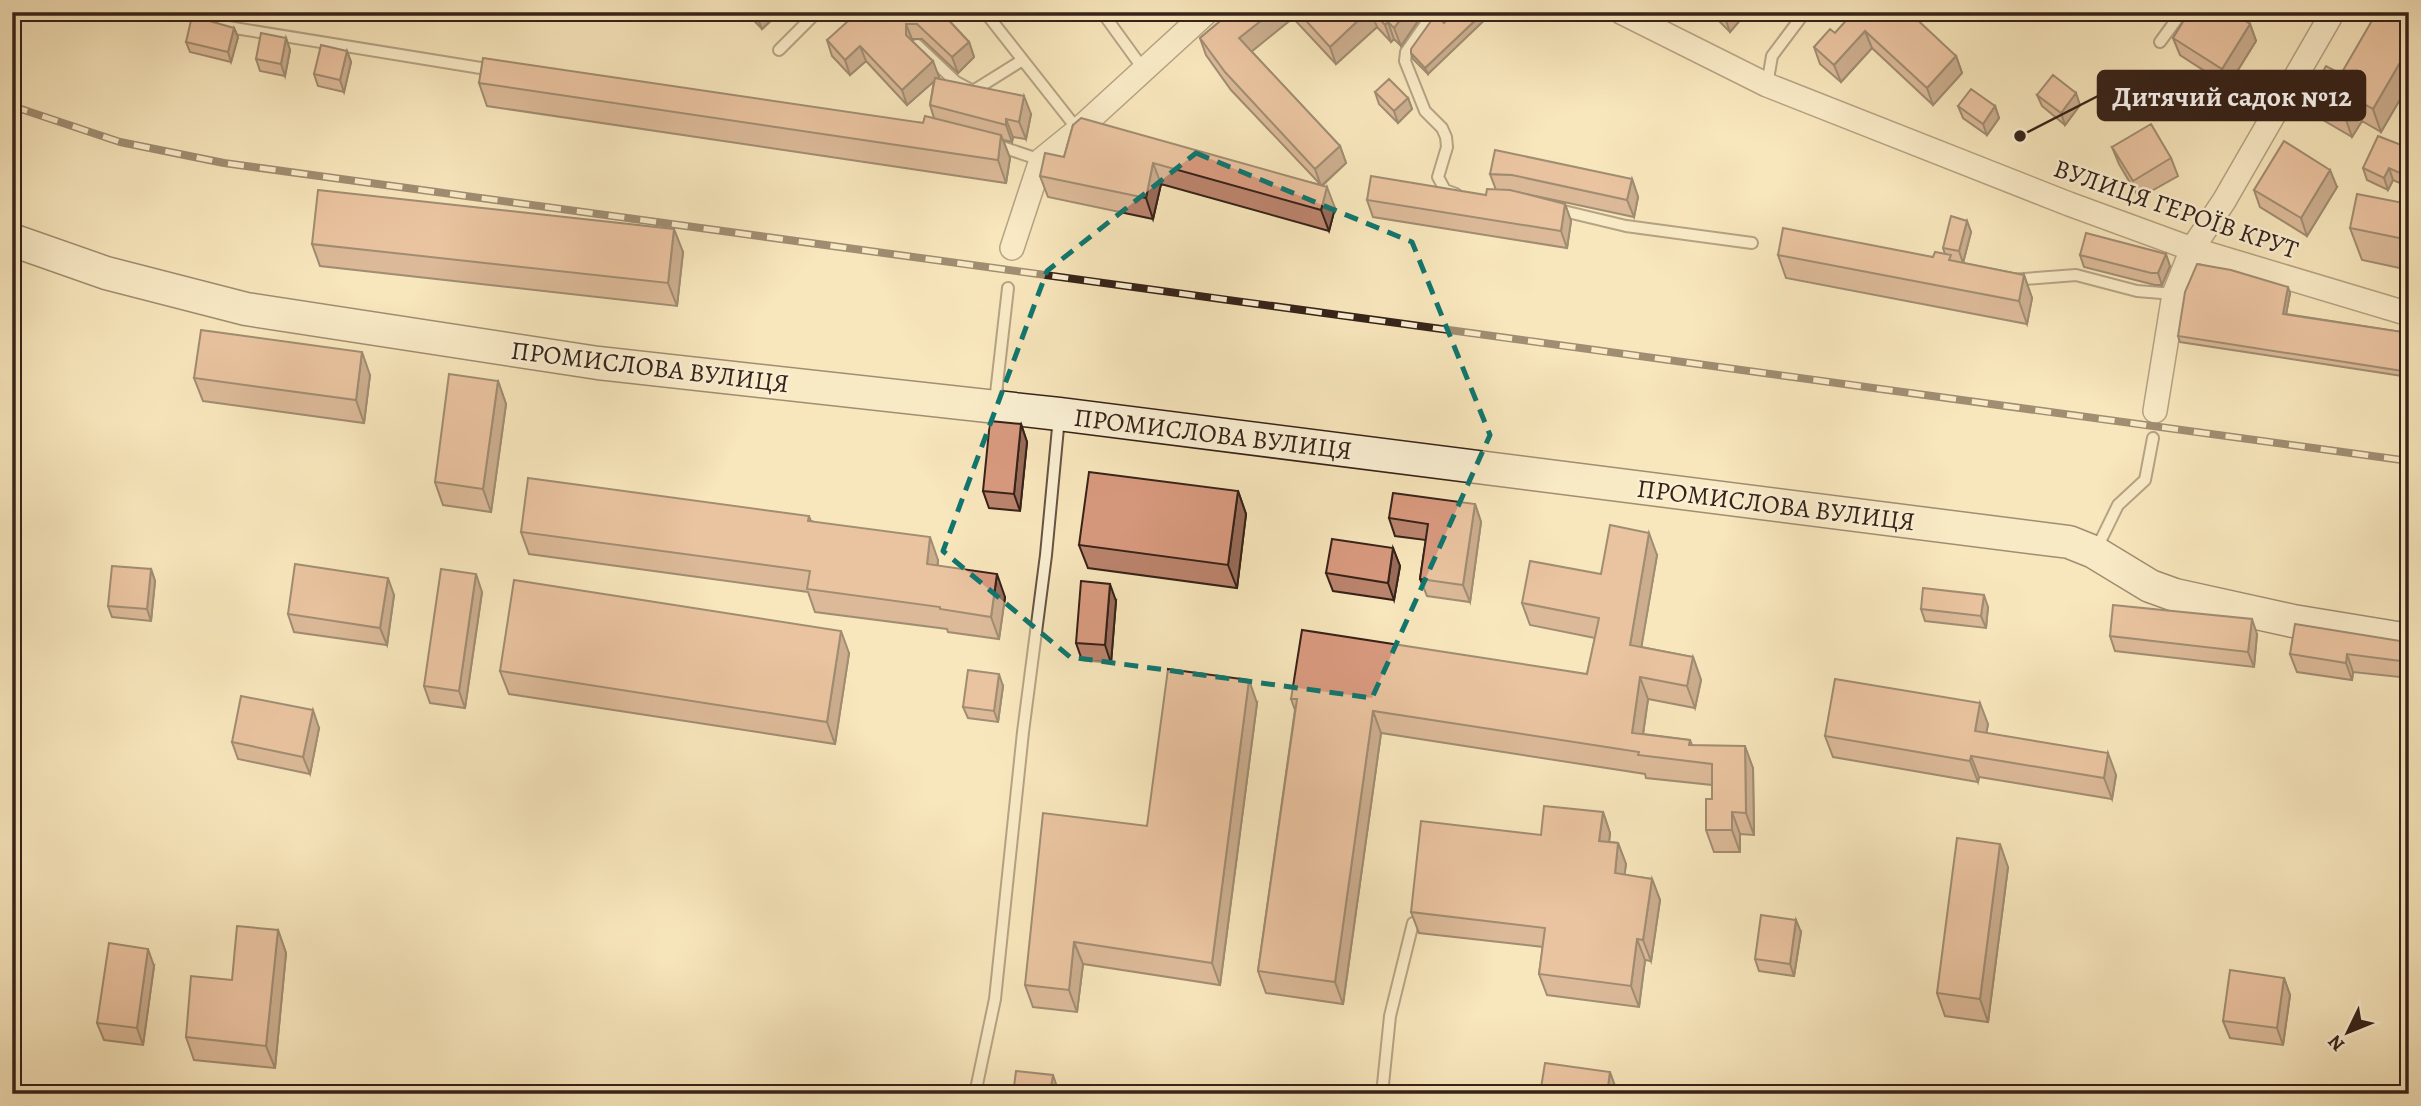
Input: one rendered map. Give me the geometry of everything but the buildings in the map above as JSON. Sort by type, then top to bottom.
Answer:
[{"type":"street","points":[[1012,248],[1041,160],[1208,12]]},
{"type":"street","name":"ВУЛИЦЯ ГЕРОЇВ КРУТ","points":[[1621,12],[1767,85],[2192,249],[2409,314]]},
{"type":"street","points":[[2155,411],[2174,294],[2192,249],[2224,201],[2333,12]]},
{"type":"street","name":"ПРОМИСЛОВА ВУЛИЦЯ","points":[[12,240],[106,274],[246,309],[598,363],[994,409],[1059,414],[2069,542],[2094,552],[2150,586],[2175,596],[2293,621],[2409,640]]},
{"type":"lane","points":[[779,50],[817,12]]},
{"type":"lane","points":[[985,12],[1078,130]]},
{"type":"lane","points":[[1102,12],[1144,70]]},
{"type":"lane","points":[[1434,12],[1406,51],[1405,61],[1425,111],[1446,137],[1447,147],[1438,177],[1440,183],[1444,190],[1467,196]]},
{"type":"lane","points":[[1767,85],[1772,56],[1805,12]]},
{"type":"lane","points":[[2160,42],[2182,12]]},
{"type":"lane","points":[[212,24],[337,47],[504,71]]},
{"type":"lane","points":[[916,45],[956,82],[972,91],[1021,61]]},
{"type":"lane","points":[[978,140],[1041,160]]},
{"type":"lane","points":[[1545,206],[1626,226],[1752,243]]},
{"type":"lane","points":[[1999,278],[2012,280],[2076,275],[2137,291],[2174,294]]},
{"type":"lane","points":[[994,409],[1008,289]]},
{"type":"lane","points":[[975,1094],[995,999],[1046,555],[1059,414]]},
{"type":"lane","points":[[2094,552],[2118,505],[2145,480],[2153,438]]},
{"type":"lane","points":[[1382,1094],[1390,1016],[1413,923]]},
{"type":"highlighted area","points":[[1196,153],[1412,242],[1490,435],[1372,698],[1070,657],[943,551],[1047,271]]},
{"type":"railway","points":[[12,106],[120,142],[224,163],[2409,461]]},
{"type":"place","name":"Дитячий садок №12","points":[[2020,136]]}]
